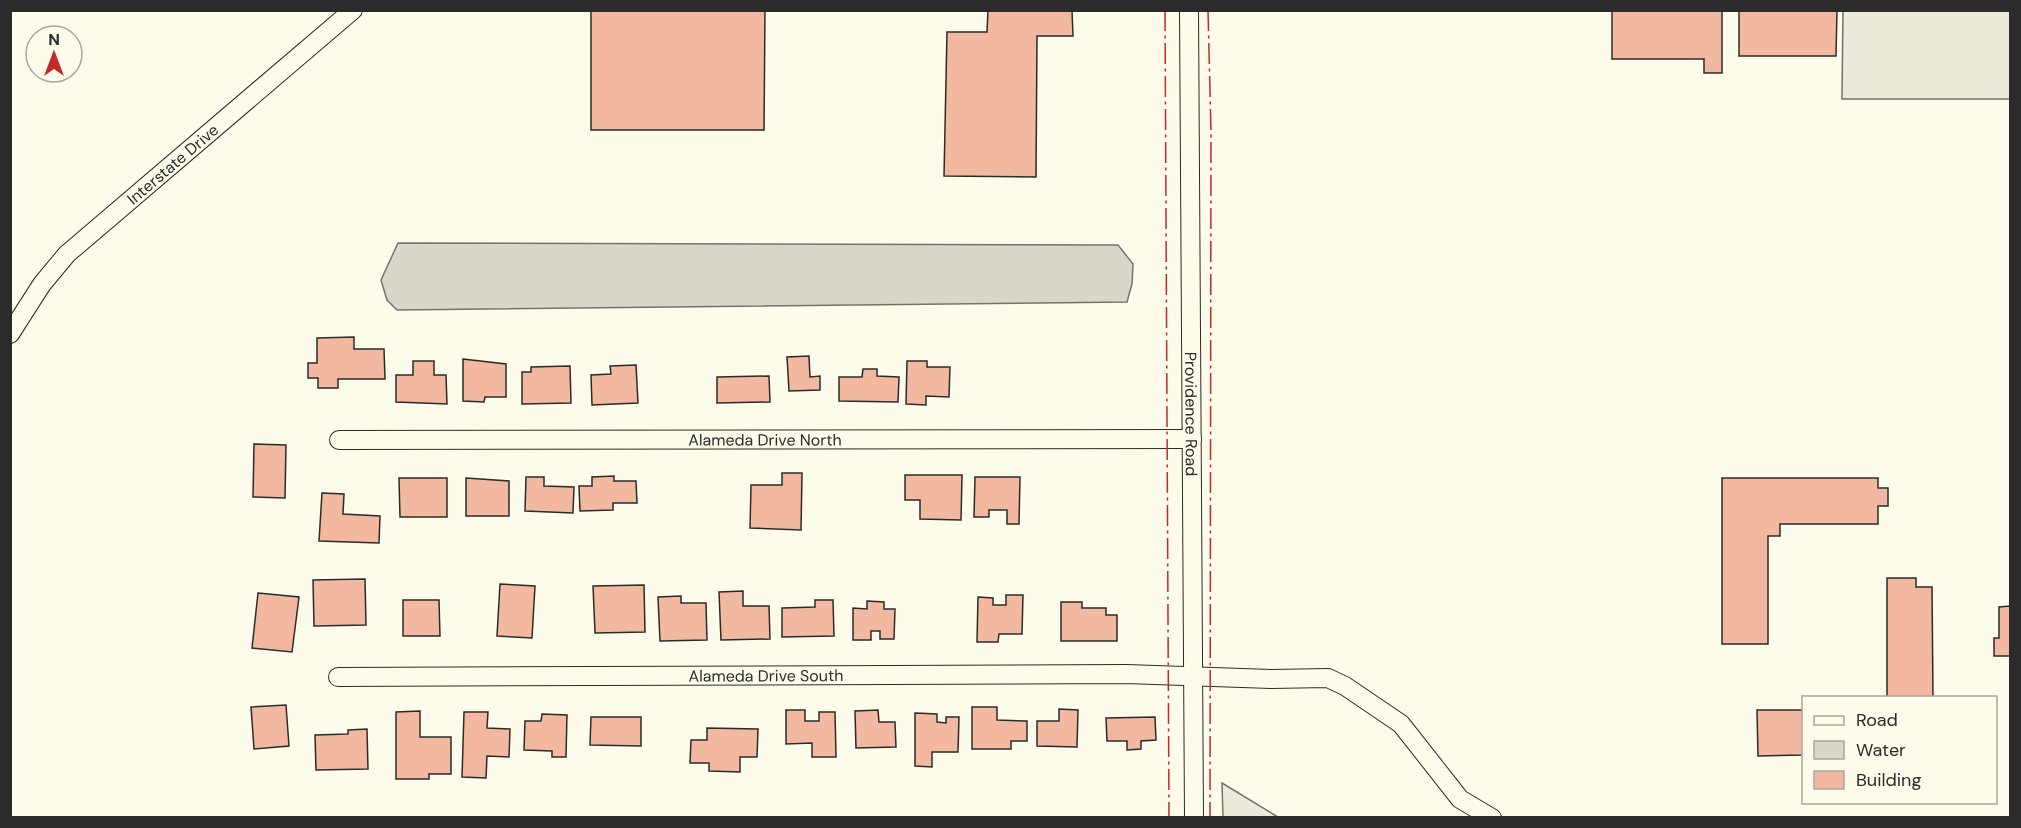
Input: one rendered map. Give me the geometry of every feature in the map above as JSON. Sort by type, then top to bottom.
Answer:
[{"type":"street","name":"Interstate Drive","points":[[10,334],[42,284],[67,254],[353,10]]},
{"type":"street","name":"Providence Road","points":[[1189,10],[1194,818]]},
{"type":"street","name":"Alameda Drive North","points":[[339,440],[1192,439]]},
{"type":"street","name":"Alameda Drive South","points":[[338,677],[1126,674],[1271,680],[1328,678],[1345,686],[1401,724],[1460,799],[1492,818]]},
{"type":"shaded area","points":[[1843,11],[2010,11],[2010,99],[1842,99]]},
{"type":"shaded area","points":[[1222,783],[1278,817],[1223,817]]},
{"type":"water","points":[[398,243],[1118,245],[1133,264],[1132,284],[1127,302],[397,310],[387,300],[381,280]]},
{"type":"building","points":[[591,10],[765,10],[764,130],[591,130]]},
{"type":"building","points":[[988,10],[1072,10],[1073,36],[1037,36],[1036,177],[944,176],[947,32],[987,32]]},
{"type":"building","points":[[1612,10],[1722,10],[1722,73],[1704,73],[1704,59],[1612,59]]},
{"type":"building","points":[[1739,10],[1837,10],[1836,56],[1739,56]]},
{"type":"building","points":[[354,337],[354,349],[384,349],[385,379],[338,379],[338,388],[318,388],[318,378],[308,378],[308,363],[317,363],[317,338]]},
{"type":"building","points":[[809,356],[810,377],[820,376],[820,390],[789,391],[787,357]]},
{"type":"building","points":[[463,359],[506,364],[506,397],[485,397],[484,402],[463,401]]},
{"type":"building","points":[[413,361],[434,361],[434,375],[446,375],[447,404],[396,402],[396,375],[413,375]]},
{"type":"building","points":[[907,361],[927,361],[927,367],[950,367],[949,397],[926,396],[926,405],[906,404]]},
{"type":"building","points":[[636,365],[638,403],[592,405],[591,375],[611,374],[610,366]]},
{"type":"building","points":[[570,366],[571,403],[522,404],[522,372],[531,372],[531,367]]},
{"type":"building","points":[[863,369],[877,369],[877,376],[899,377],[898,402],[839,401],[839,377],[862,377]]},
{"type":"building","points":[[769,376],[770,402],[717,403],[717,377]]},
{"type":"building","points":[[254,444],[286,445],[285,498],[253,497]]},
{"type":"building","points":[[782,473],[802,473],[801,530],[750,528],[751,485],[782,485]]},
{"type":"building","points":[[905,475],[962,475],[961,520],[920,519],[920,500],[905,500]]},
{"type":"building","points":[[614,476],[614,481],[636,481],[637,503],[613,503],[613,510],[580,511],[579,486],[592,486],[592,477]]},
{"type":"building","points":[[526,477],[544,477],[544,486],[574,487],[573,513],[525,511]]},
{"type":"building","points":[[975,477],[1020,477],[1019,524],[1007,524],[1007,510],[989,510],[989,517],[974,517]]},
{"type":"building","points":[[399,478],[447,478],[447,517],[400,517]]},
{"type":"building","points":[[466,478],[509,481],[509,516],[466,516]]},
{"type":"building","points":[[1722,478],[1878,478],[1878,488],[1888,488],[1888,506],[1878,506],[1878,524],[1780,524],[1780,536],[1768,536],[1768,644],[1722,644]]},
{"type":"building","points":[[322,493],[344,494],[343,514],[380,516],[379,543],[319,541]]},
{"type":"building","points":[[1887,578],[1916,578],[1916,587],[1932,587],[1933,696],[1887,696]]},
{"type":"building","points":[[365,579],[366,625],[314,626],[313,580]]},
{"type":"building","points":[[500,584],[535,586],[532,638],[497,636]]},
{"type":"building","points":[[644,585],[645,632],[595,633],[593,586]]},
{"type":"building","points":[[743,591],[743,606],[769,606],[770,639],[721,640],[719,592]]},
{"type":"building","points":[[258,593],[299,597],[292,652],[252,648]]},
{"type":"building","points":[[1006,595],[1023,595],[1022,634],[999,634],[998,642],[977,642],[978,597],[993,598],[993,605],[1006,605]]},
{"type":"building","points":[[681,596],[681,603],[706,603],[707,640],[660,641],[658,597]]},
{"type":"building","points":[[403,600],[439,600],[440,636],[403,636]]},
{"type":"building","points":[[815,600],[833,600],[834,636],[782,637],[782,608],[815,607]]},
{"type":"building","points":[[867,601],[884,602],[884,609],[895,609],[894,639],[880,639],[880,631],[871,631],[871,640],[853,640],[853,608],[867,609]]},
{"type":"building","points":[[1061,602],[1082,602],[1082,608],[1106,608],[1106,615],[1117,615],[1117,641],[1061,641]]},
{"type":"building","points":[[2010,606],[2010,656],[1994,656],[1994,638],[1999,638],[1999,607]]},
{"type":"building","points":[[286,705],[289,746],[254,749],[251,707]]},
{"type":"building","points":[[972,707],[997,707],[997,720],[1027,721],[1027,741],[1011,741],[1011,749],[972,749]]},
{"type":"building","points":[[1059,709],[1078,710],[1077,747],[1037,746],[1037,721],[1059,721]]},
{"type":"building","points":[[786,710],[805,710],[805,721],[819,721],[819,712],[835,712],[836,757],[812,757],[812,743],[786,744]]},
{"type":"building","points":[[878,710],[879,722],[895,722],[896,747],[856,748],[855,711]]},
{"type":"building","points":[[1757,710],[1802,710],[1802,755],[1758,756]]},
{"type":"building","points":[[420,711],[420,737],[451,737],[451,774],[429,774],[429,779],[396,779],[396,712]]},
{"type":"building","points":[[464,712],[488,712],[487,728],[510,729],[509,757],[487,756],[486,778],[462,777]]},
{"type":"building","points":[[915,713],[937,714],[937,722],[946,723],[946,717],[959,717],[958,752],[932,752],[932,767],[915,766]]},
{"type":"building","points":[[542,714],[567,715],[566,757],[552,757],[552,751],[524,750],[525,721],[541,721]]},
{"type":"building","points":[[591,717],[641,717],[641,746],[590,745]]},
{"type":"building","points":[[1155,717],[1156,740],[1141,741],[1141,749],[1127,750],[1127,741],[1107,741],[1106,718]]},
{"type":"building","points":[[707,728],[758,729],[757,757],[740,757],[740,772],[709,771],[709,763],[690,763],[691,740],[707,740]]},
{"type":"building","points":[[367,729],[368,769],[316,770],[315,735],[348,734],[348,730]]},
{"type":"power","points":[[1165,10],[1169,818]]},
{"type":"power","points":[[1208,10],[1211,132],[1210,818]]}]
